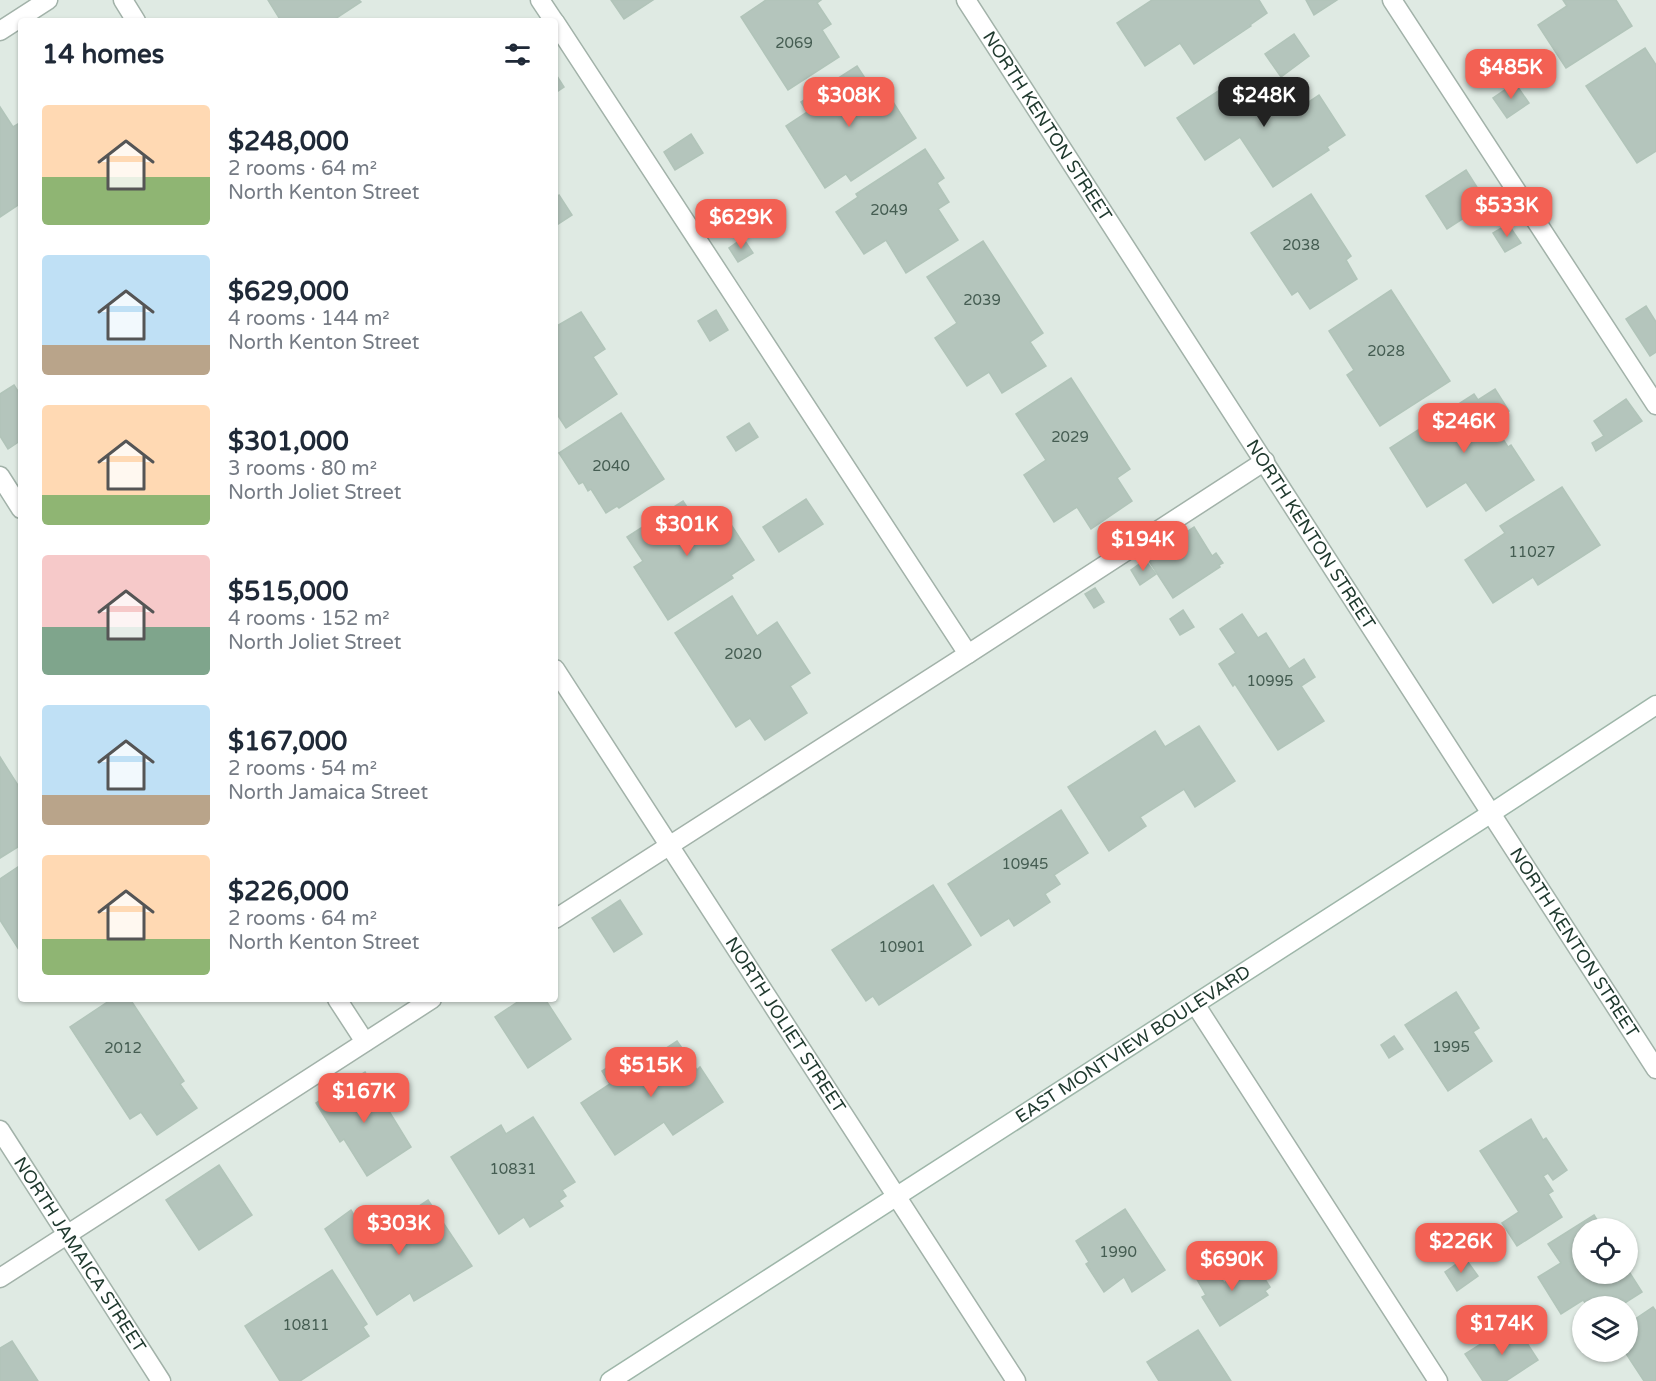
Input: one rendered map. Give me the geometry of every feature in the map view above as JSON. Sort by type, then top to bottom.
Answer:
[{"type":"street","points":[[20,18],[48,0]]},
{"type":"street","points":[[123,0],[134,18]]},
{"type":"street","points":[[540,0],[552,18]]},
{"type":"street","name":"NORTH KENTON STREET","points":[[966,0],[1656,1069]]},
{"type":"street","points":[[1392,0],[1656,405]]},
{"type":"street","points":[[0,31],[18,19]]},
{"type":"street","points":[[558,27],[968,654]]},
{"type":"street","points":[[558,917],[1265,461]]},
{"type":"street","points":[[0,476],[18,504]]},
{"type":"street","name":"NORTH JOLIET STREET","points":[[558,674],[1016,1381]]},
{"type":"street","name":"EAST MONTVIEW BOULEVARD","points":[[610,1381],[1656,705]]},
{"type":"street","points":[[339,1002],[365,1042]]},
{"type":"street","points":[[0,1278],[427,1002]]},
{"type":"street","points":[[1195,1004],[1438,1381]]},
{"type":"street","name":"NORTH JAMAICA STREET","points":[[0,1130],[161,1381]]},
{"type":"building","points":[[268,0],[359,0],[361,2],[337,18],[279,18]]},
{"type":"building","points":[[611,0],[653,0],[624,19]]},
{"type":"building","points":[[766,0],[821,0],[817,3],[831,24],[822,30],[839,57],[788,90],[741,17]]},
{"type":"building","points":[[1152,0],[1259,0],[1267,13],[1194,64],[1180,43],[1145,66],[1117,23]]},
{"type":"building","points":[[1306,0],[1337,0],[1314,15]]},
{"type":"building","points":[[1563,0],[1616,0],[1632,26],[1566,68],[1538,25],[1567,6]]},
{"type":"building","points":[[1294,34],[1309,56],[1281,77],[1265,54]]},
{"type":"building","points":[[1645,48],[1656,65],[1656,151],[1637,163],[1586,86]]},
{"type":"building","points":[[857,66],[872,89],[881,83],[916,138],[851,181],[846,174],[825,188],[786,126],[807,112],[801,102]]},
{"type":"building","points":[[558,78],[564,87],[558,91]]},
{"type":"building","points":[[1283,79],[1301,107],[1319,95],[1345,135],[1327,147],[1329,150],[1273,187],[1240,137],[1205,160],[1177,118],[1235,80],[1249,101]]},
{"type":"building","points":[[1515,83],[1529,103],[1507,118],[1493,98]]},
{"type":"building","points":[[0,107],[13,127],[18,124],[18,205],[0,217]]},
{"type":"building","points":[[691,134],[703,153],[675,170],[664,152]]},
{"type":"building","points":[[925,149],[944,178],[937,183],[949,202],[938,209],[958,240],[906,273],[886,240],[864,254],[836,212],[858,197],[856,194]]},
{"type":"building","points":[[1466,170],[1487,203],[1447,229],[1426,196]]},
{"type":"building","points":[[1311,194],[1351,256],[1346,260],[1357,279],[1310,309],[1298,291],[1292,295],[1251,233]]},
{"type":"building","points":[[558,196],[572,215],[558,224]]},
{"type":"building","points":[[719,211],[730,228],[716,237],[706,220]]},
{"type":"building","points":[[1508,224],[1521,243],[1505,252],[1493,233]]},
{"type":"building","points":[[743,238],[753,253],[738,262],[729,248]]},
{"type":"building","points":[[983,241],[1043,333],[1030,342],[1046,366],[1002,393],[989,372],[967,386],[935,338],[957,323],[927,277]]},
{"type":"building","points":[[1391,290],[1450,381],[1380,426],[1347,375],[1354,370],[1329,331]]},
{"type":"building","points":[[1646,306],[1656,322],[1656,352],[1650,356],[1626,319]]},
{"type":"building","points":[[716,310],[728,330],[710,341],[698,321]]},
{"type":"building","points":[[581,312],[605,349],[593,357],[617,394],[566,428],[558,416],[558,325]]},
{"type":"building","points":[[1071,378],[1130,469],[1117,478],[1132,501],[1091,529],[1077,507],[1054,522],[1024,475],[1046,460],[1016,414]]},
{"type":"building","points":[[14,385],[18,391],[18,442],[8,449],[0,436],[0,394]]},
{"type":"building","points":[[1495,389],[1509,411],[1492,422],[1508,447],[1511,445],[1534,480],[1486,511],[1466,482],[1427,507],[1390,448],[1474,394],[1478,400]]},
{"type":"building","points":[[1626,399],[1642,421],[1596,451],[1592,443],[1604,436],[1594,421]]},
{"type":"building","points":[[621,413],[664,479],[619,508],[617,506],[606,513],[591,489],[588,491],[583,482],[579,484],[559,453]]},
{"type":"building","points":[[749,423],[758,437],[736,451],[727,437]]},
{"type":"building","points":[[1562,487],[1600,545],[1538,585],[1533,577],[1493,603],[1465,560],[1505,533],[1500,526]]},
{"type":"building","points":[[806,499],[823,524],[779,552],[763,527]]},
{"type":"building","points":[[683,501],[698,524],[721,509],[754,560],[731,575],[733,578],[668,620],[634,567],[643,561],[627,537]]},
{"type":"building","points":[[1194,527],[1212,556],[1216,553],[1223,563],[1173,598],[1147,558]]},
{"type":"building","points":[[1145,560],[1156,574],[1140,585],[1131,570]]},
{"type":"building","points":[[1095,588],[1104,602],[1094,608],[1085,594]]},
{"type":"building","points":[[732,596],[757,636],[777,622],[810,673],[790,686],[807,713],[765,740],[750,718],[736,727],[675,633]]},
{"type":"building","points":[[1183,610],[1194,627],[1180,635],[1170,619]]},
{"type":"building","points":[[1242,614],[1258,638],[1266,633],[1289,669],[1304,659],[1315,677],[1301,686],[1324,721],[1278,750],[1235,684],[1233,686],[1219,664],[1236,653],[1220,629]]},
{"type":"building","points":[[1199,726],[1235,781],[1195,807],[1184,789],[1140,817],[1146,826],[1109,851],[1068,787],[1155,731],[1165,747]]},
{"type":"building","points":[[0,757],[18,785],[18,847],[0,858]]},
{"type":"building","points":[[1061,810],[1088,853],[1054,875],[1060,884],[1045,894],[1050,902],[1014,926],[1009,918],[981,936],[948,884]]},
{"type":"building","points":[[18,867],[18,948],[0,920],[0,879]]},
{"type":"building","points":[[933,885],[971,945],[879,1005],[873,996],[866,1001],[832,950]]},
{"type":"building","points":[[620,900],[642,934],[614,952],[592,918]]},
{"type":"building","points":[[1456,992],[1479,1028],[1473,1032],[1492,1061],[1448,1091],[1405,1025]]},
{"type":"building","points":[[108,1002],[132,1002],[184,1081],[180,1084],[197,1108],[157,1135],[141,1112],[130,1119],[70,1027]]},
{"type":"building","points":[[518,1002],[547,1002],[571,1039],[528,1068],[495,1017]]},
{"type":"building","points":[[1394,1036],[1403,1049],[1389,1058],[1381,1045]]},
{"type":"building","points":[[677,1041],[697,1070],[700,1067],[723,1102],[673,1135],[664,1122],[615,1155],[581,1103],[610,1084],[602,1071],[621,1059],[630,1072]]},
{"type":"building","points":[[365,1072],[411,1147],[367,1176],[344,1139],[340,1142],[316,1103]]},
{"type":"building","points":[[533,1117],[575,1182],[562,1190],[566,1196],[559,1201],[563,1206],[530,1227],[524,1217],[499,1234],[451,1157],[501,1125],[506,1134]]},
{"type":"building","points":[[1531,1119],[1543,1140],[1546,1138],[1567,1170],[1553,1180],[1548,1173],[1543,1176],[1553,1191],[1548,1194],[1562,1217],[1517,1246],[1502,1223],[1519,1212],[1480,1151]]},
{"type":"building","points":[[219,1165],[252,1215],[199,1250],[166,1200]]},
{"type":"building","points":[[428,1200],[472,1266],[414,1301],[410,1293],[377,1315],[325,1229],[351,1210],[367,1236],[371,1233],[373,1237]]},
{"type":"building","points":[[1125,1209],[1165,1270],[1132,1292],[1124,1277],[1104,1292],[1086,1264],[1089,1262],[1076,1241]]},
{"type":"building","points":[[1572,1229],[1572,1284],[1637,1284],[1642,1292],[1636,1296],[1572,1296],[1572,1307],[1561,1314],[1538,1277],[1561,1263],[1548,1244]]},
{"type":"building","points":[[1465,1258],[1478,1276],[1457,1291],[1445,1272]]},
{"type":"building","points":[[1213,1264],[1224,1283],[1250,1266],[1252,1268],[1256,1265],[1270,1287],[1265,1291],[1268,1295],[1220,1326],[1202,1297],[1206,1295],[1195,1276]]},
{"type":"building","points":[[332,1270],[367,1324],[363,1327],[369,1336],[300,1381],[280,1381],[245,1326]]},
{"type":"building","points":[[1653,1307],[1656,1311],[1656,1381],[1644,1381],[1632,1362],[1638,1362],[1638,1317]]},
{"type":"building","points":[[1514,1323],[1538,1360],[1506,1381],[1483,1381],[1465,1354]]},
{"type":"building","points":[[1198,1330],[1231,1381],[1159,1381],[1147,1362]]},
{"type":"building","points":[[12,1341],[38,1381],[0,1381],[0,1348]]}]
